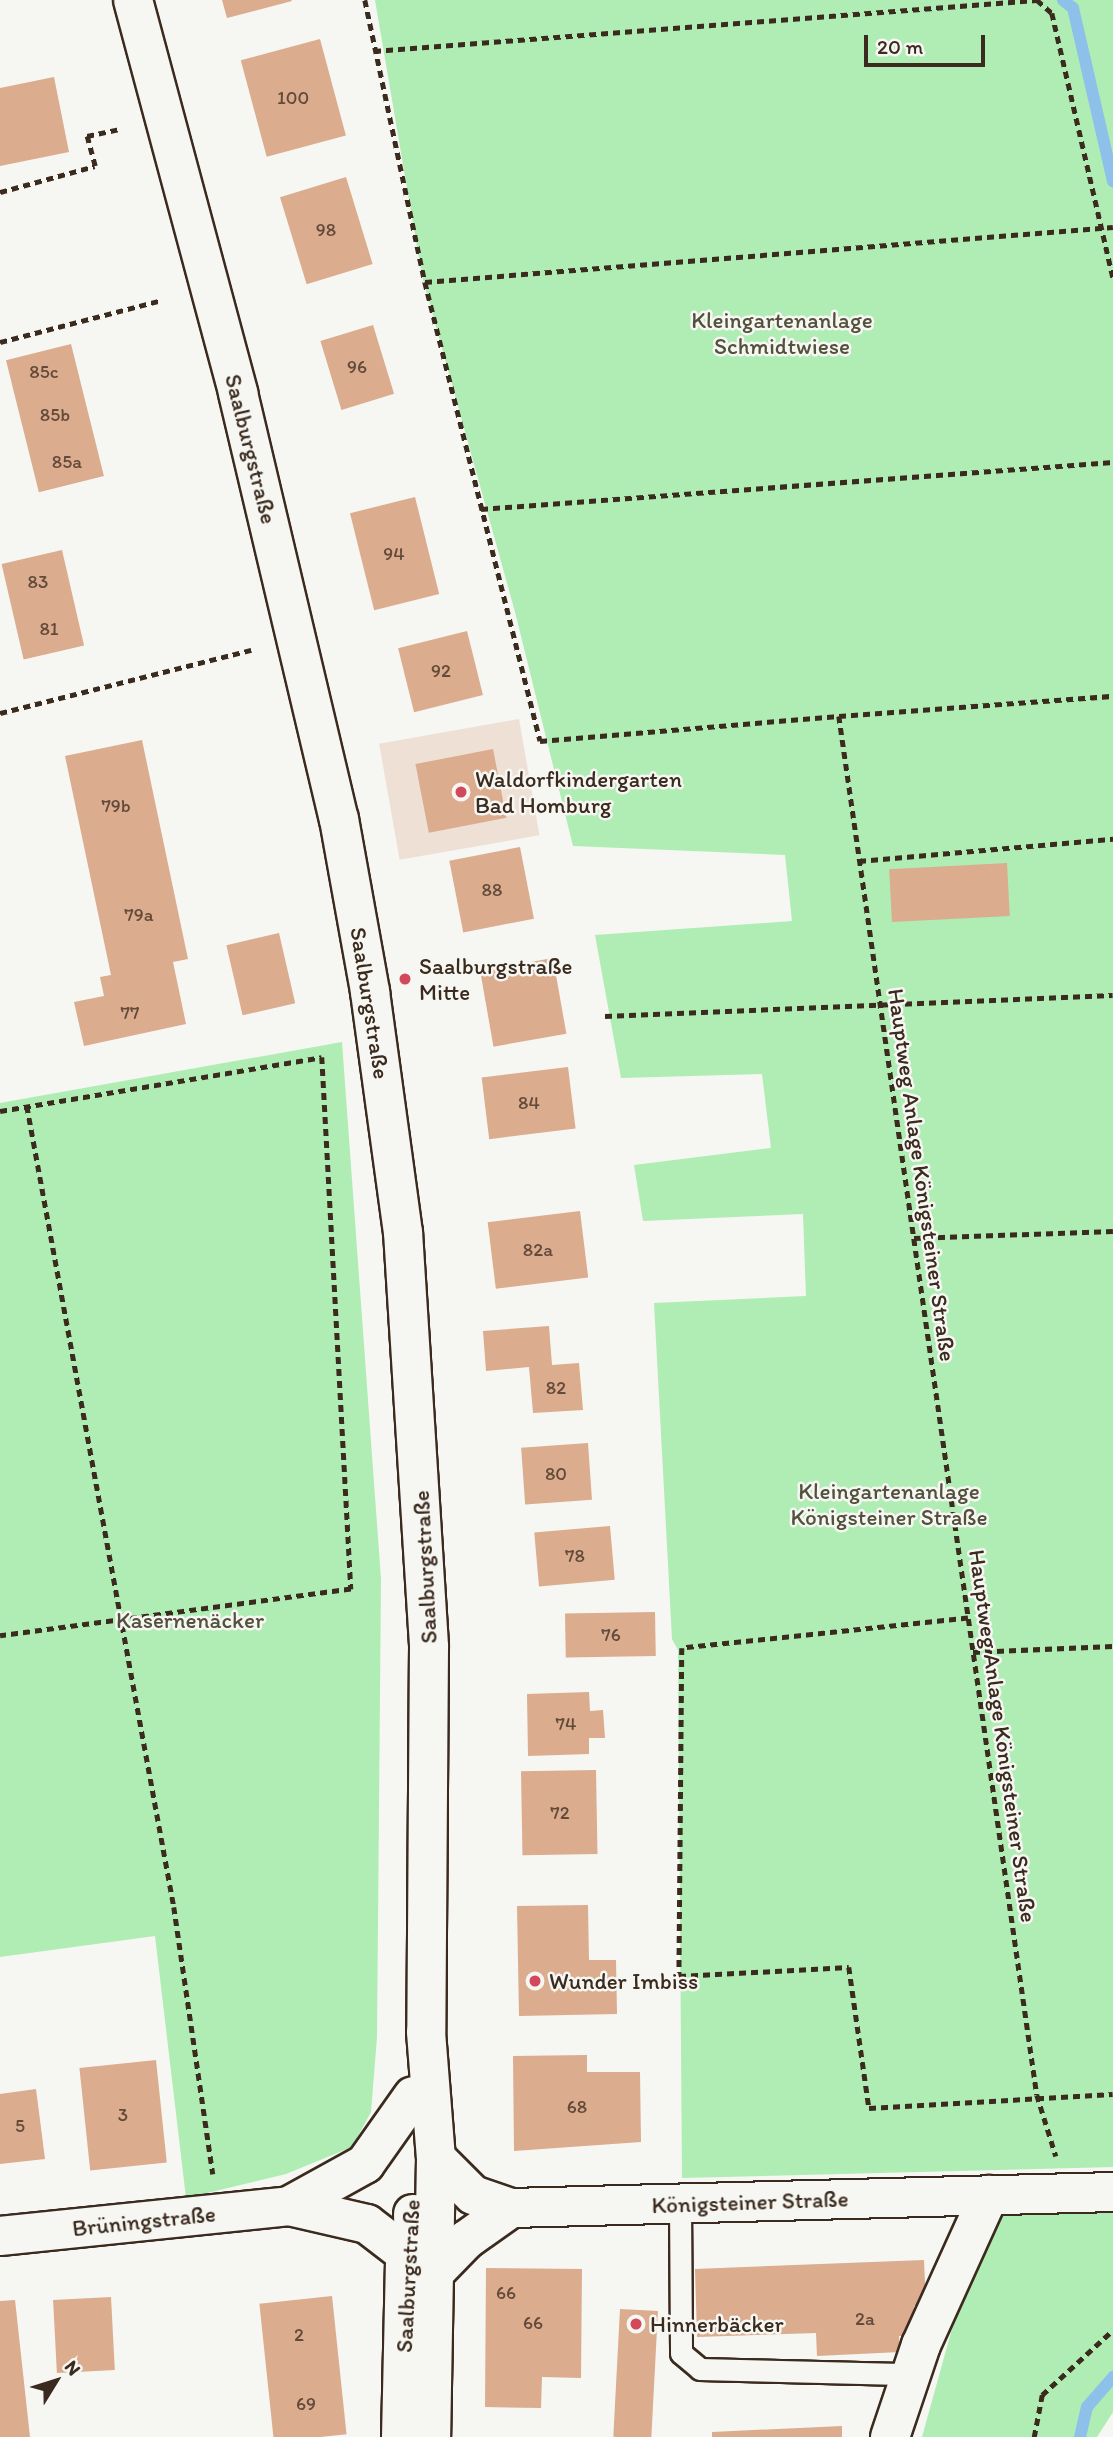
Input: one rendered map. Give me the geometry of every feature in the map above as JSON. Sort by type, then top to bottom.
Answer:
[{"type":"street","name":"Saalburgstraße","points":[[133,0],[299,643],[339,819],[372,1005],[403,1231],[426,1546],[431,1749],[426,2032],[436,2158],[424,2266]]},
{"type":"street","name":"Saalburgstraße","points":[[426,2032],[413,2095],[431,2437]]},
{"type":"street","name":"Brüningstraße","points":[[289,2206],[365,2164],[413,2095]]},
{"type":"street","name":"Königsteiner Straße","points":[[436,2158],[473,2195],[511,2208],[1113,2192]]},
{"type":"street","points":[[890,2437],[911,2374],[989,2195]]},
{"type":"street","name":"Brüningstraße","points":[[0,2236],[289,2206],[367,2224],[424,2266]]},
{"type":"street","points":[[424,2266],[511,2208]]},
{"type":"street","name":"Saalburgstraße","points":[[401,2437],[405,2264],[424,2266]]},
{"type":"lane","points":[[680,2203],[681,2353],[700,2369],[911,2374]]},
{"type":"path","points":[[365,0],[425,282],[540,741],[1113,696]]},
{"type":"path","points":[[374,51],[1037,0],[1052,13],[1113,278]]},
{"type":"path","points":[[0,192],[95,166],[87,136],[120,129]]},
{"type":"path","points":[[425,282],[1113,228]]},
{"type":"path","points":[[0,342],[162,300]]},
{"type":"path","points":[[481,509],[1113,462]]},
{"type":"path","points":[[0,713],[251,650]]},
{"type":"path","name":"Hauptweg Anlage Königsteiner Straße","points":[[839,716],[1037,2095],[1059,2168],[1043,2194]]},
{"type":"path","points":[[859,861],[1113,839]]},
{"type":"path","points":[[605,1016],[1113,995]]},
{"type":"path","points":[[0,1111],[321,1057],[351,1589],[122,1617],[0,1636]]},
{"type":"path","points":[[27,1107],[174,1907],[214,2185]]},
{"type":"path","points":[[914,1238],[1113,1231]]},
{"type":"path","points":[[968,1618],[682,1648],[679,1976],[849,1967],[869,2109],[1037,2095],[1113,2094]]},
{"type":"path","points":[[973,1652],[1113,1646]]},
{"type":"path","points":[[1034,2437],[1042,2395],[1113,2330]]},
{"type":"shaded area","name":"Waldorfkindergarten Bad Homburg","points":[[519,719],[539,835],[400,860],[379,744]]},
{"type":"green space","points":[[375,0],[1113,0],[1113,2167],[682,2178],[678,1650],[672,1639],[654,1303],[806,1296],[803,1214],[643,1221],[634,1165],[771,1148],[762,1074],[621,1078],[595,935],[792,921],[785,855],[573,846],[515,612],[422,276]]},
{"type":"green space","name":"Kasernenäcker","points":[[342,1042],[381,1579],[377,2037],[371,2112],[352,2147],[286,2174],[186,2198],[155,1936],[0,1957],[0,1103]]},
{"type":"green space","points":[[1113,2192],[1113,2412],[1097,2437],[922,2437],[989,2195]]},
{"type":"building","points":[[222,0],[291,0],[292,1],[227,18]]},
{"type":"building","points":[[320,39],[346,136],[267,157],[241,60]]},
{"type":"building","points":[[54,77],[69,152],[0,166],[0,88]]},
{"type":"building","points":[[346,177],[373,264],[307,284],[280,197]]},
{"type":"building","points":[[373,325],[394,394],[341,410],[320,341]]},
{"type":"building","points":[[71,344],[104,476],[39,492],[6,360]]},
{"type":"building","points":[[415,497],[439,594],[374,610],[350,513]]},
{"type":"building","points":[[62,550],[84,645],[24,659],[2,564]]},
{"type":"building","points":[[467,631],[483,695],[414,712],[398,648]]},
{"type":"building","points":[[142,740],[188,959],[173,962],[186,1024],[84,1046],[74,1002],[104,996],[100,977],[111,975],[65,756]]},
{"type":"building","points":[[493,749],[506,818],[429,833],[415,764]]},
{"type":"building","points":[[520,847],[534,919],[463,932],[449,861]]},
{"type":"building","points":[[1007,863],[1010,916],[892,922],[889,869]]},
{"type":"building","points":[[279,933],[295,1003],[243,1015],[226,945]]},
{"type":"building","points":[[553,958],[566,1034],[493,1047],[480,971]]},
{"type":"building","points":[[568,1067],[576,1129],[489,1139],[482,1078]]},
{"type":"building","points":[[580,1211],[588,1278],[496,1289],[488,1222]]},
{"type":"building","points":[[549,1326],[552,1365],[579,1363],[583,1410],[533,1413],[529,1367],[486,1371],[483,1331]]},
{"type":"building","points":[[588,1443],[592,1500],[525,1505],[521,1448]]},
{"type":"building","points":[[610,1526],[615,1580],[539,1586],[534,1533]]},
{"type":"building","points":[[655,1612],[656,1656],[566,1658],[565,1614]]},
{"type":"building","points":[[589,1692],[590,1711],[603,1710],[605,1738],[589,1738],[589,1754],[528,1756],[527,1694]]},
{"type":"building","points":[[596,1770],[597,1854],[522,1855],[521,1771]]},
{"type":"building","points":[[588,1905],[589,1960],[616,1960],[617,2014],[519,2016],[517,1906]]},
{"type":"building","points":[[587,2055],[587,2072],[640,2072],[641,2142],[514,2151],[513,2056]]},
{"type":"building","points":[[156,2060],[167,2162],[90,2170],[79,2068]]},
{"type":"building","points":[[36,2089],[45,2159],[0,2164],[0,2094]]},
{"type":"building","points":[[924,2260],[926,2305],[914,2306],[916,2335],[899,2336],[900,2352],[817,2356],[816,2333],[697,2337],[695,2269]]},
{"type":"building","points":[[486,2268],[582,2269],[581,2378],[542,2377],[541,2408],[485,2407]]},
{"type":"building","points":[[332,2296],[347,2434],[273,2437],[259,2304]]},
{"type":"building","points":[[111,2297],[115,2370],[57,2373],[53,2300]]},
{"type":"building","points":[[15,2300],[30,2437],[0,2437],[0,2301]]},
{"type":"building","points":[[620,2309],[658,2311],[651,2437],[613,2437]]},
{"type":"building","points":[[842,2426],[842,2437],[712,2437],[712,2432]]},
{"type":"waterway","points":[[1063,0],[1073,8],[1113,181]]},
{"type":"waterway","points":[[1080,2437],[1087,2407],[1113,2377]]},
{"type":"place","name":"Waldorfkindergarten Bad Homburg","points":[[461,792]]},
{"type":"place","name":"Saalburgstraße Mitte","points":[[405,979]]},
{"type":"place","name":"Wunder Imbiss","points":[[535,1981]]},
{"type":"place","name":"Hinnerbäcker","points":[[636,2324]]},
{"type":"park label","name":"Kleingartenanlage Schmidtwiese","points":[[782,333]]},
{"type":"park label","name":"Kleingartenanlage Königsteiner Straße","points":[[889,1504]]}]
